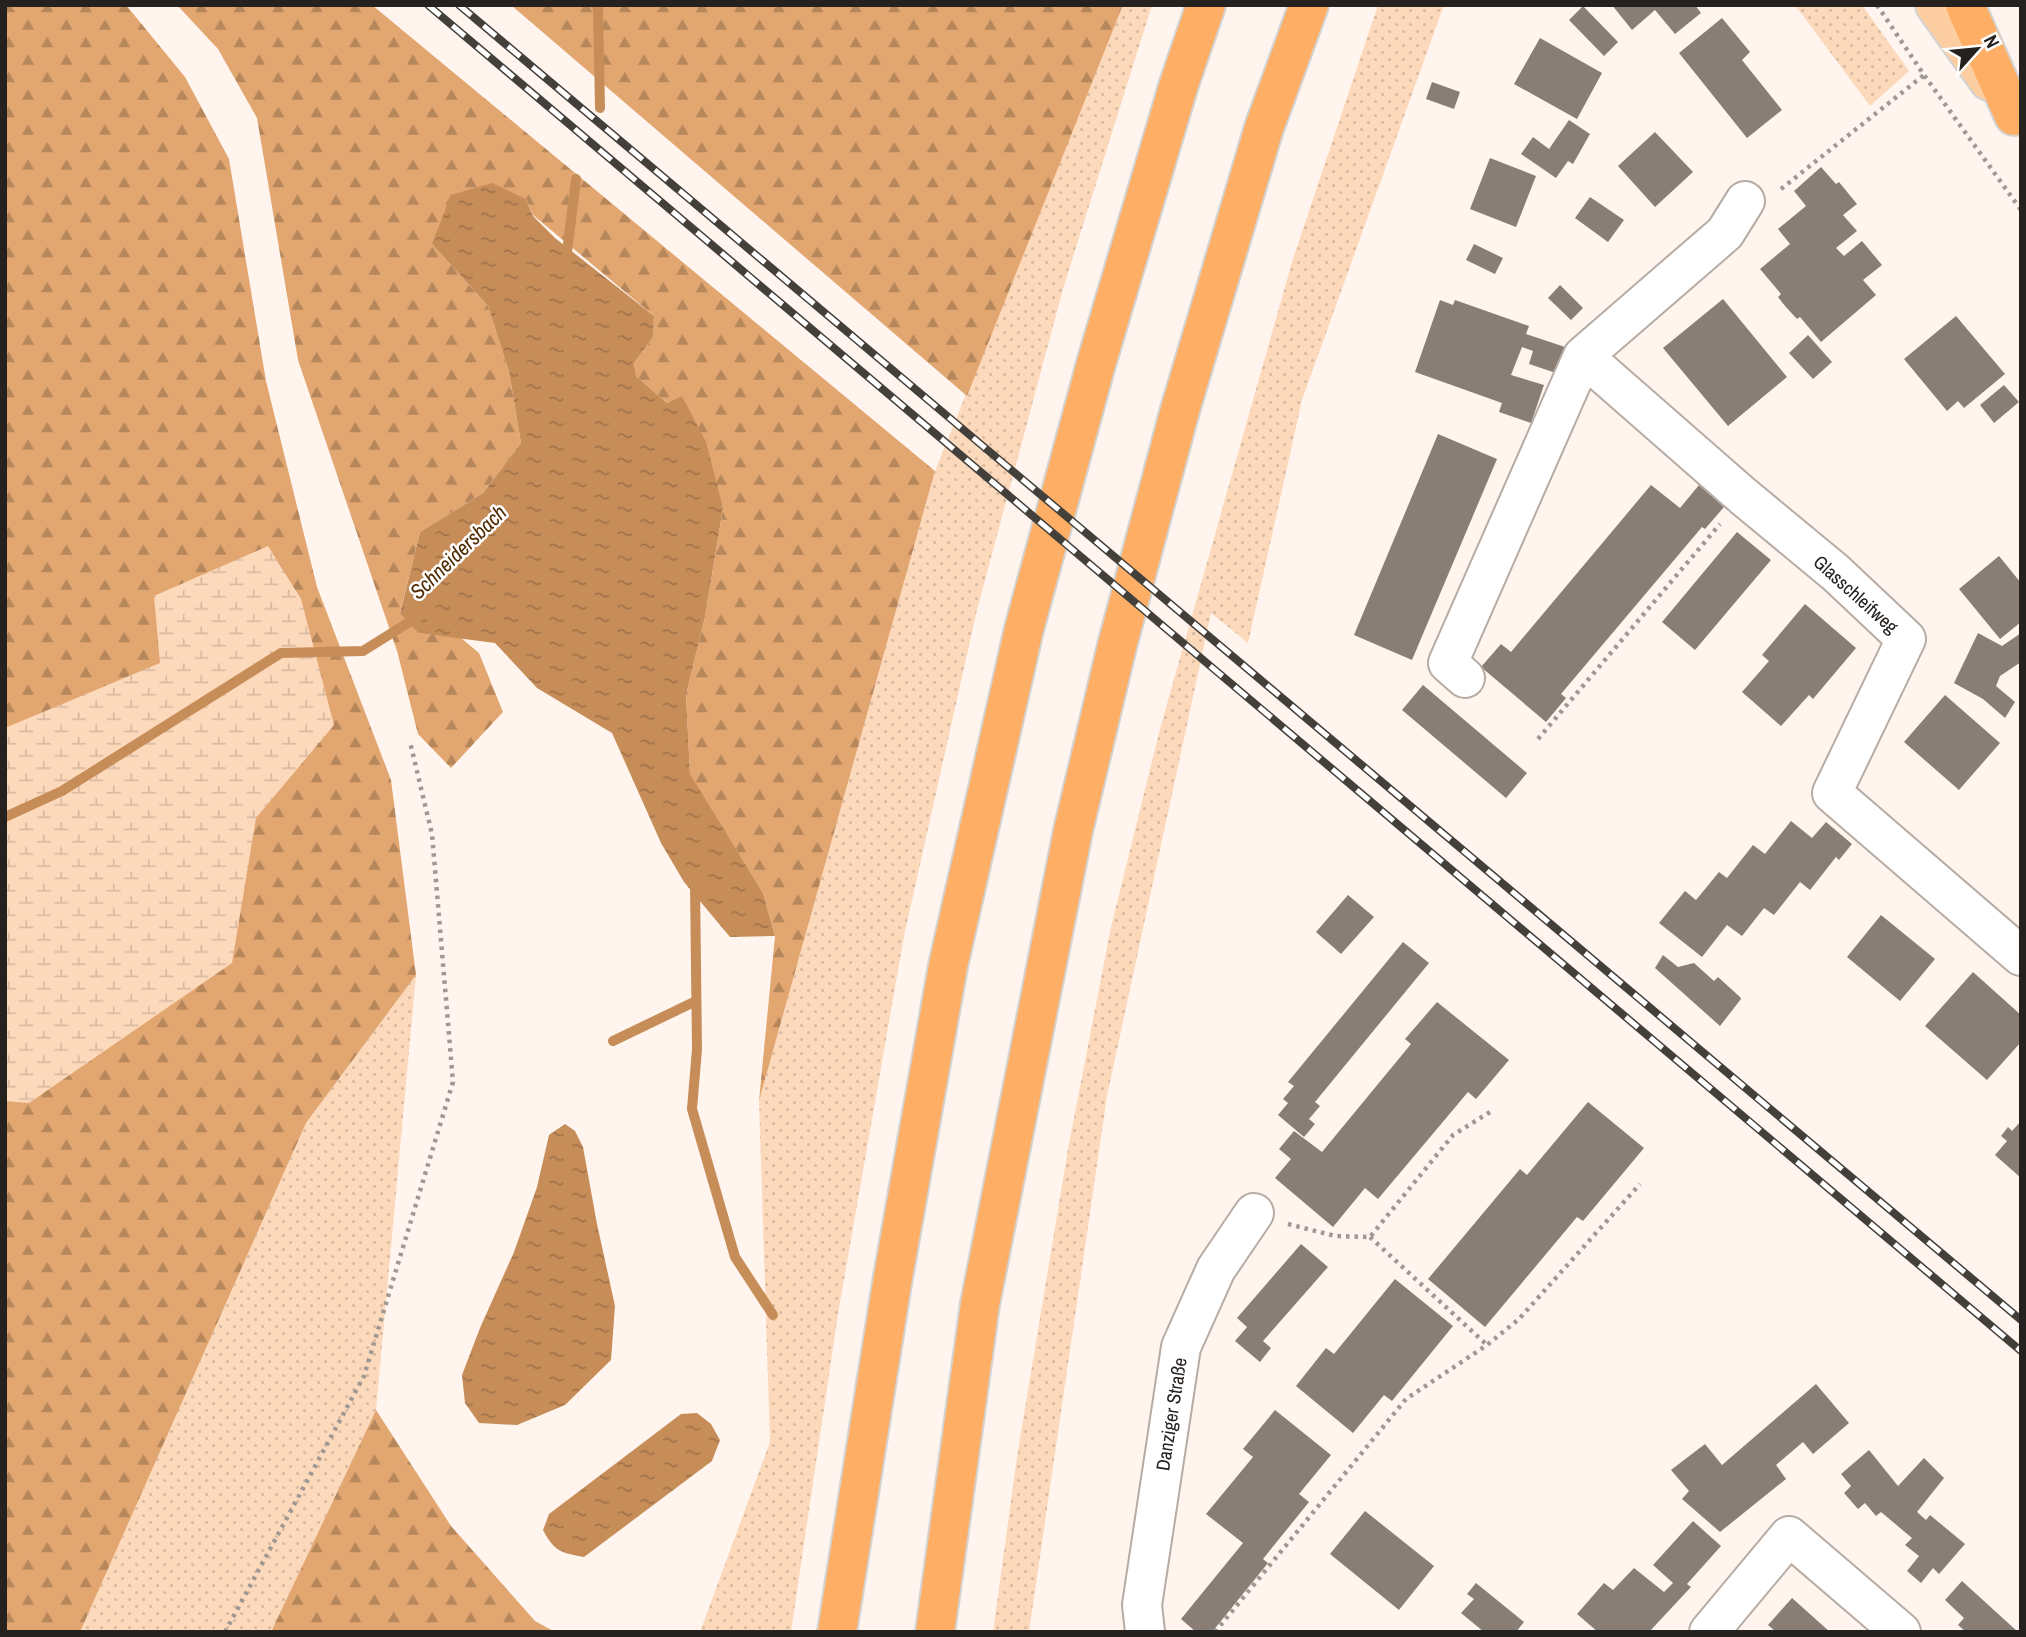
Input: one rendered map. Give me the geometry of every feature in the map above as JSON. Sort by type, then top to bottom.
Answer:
[{"type":"highway","points":[[837,1632],[897,1257],[948,966],[1024,629],[1092,377],[1179,84],[1206,5]]},
{"type":"highway","points":[[935,1632],[979,1304],[1073,831],[1116,646],[1180,410],[1264,128],[1309,5]]},
{"type":"highway","points":[[1965,5],[2017,121]]},
{"type":"main road","points":[[1935,5],[2017,121]]},
{"type":"street","points":[[1465,678],[1448,663],[1583,356],[1725,233],[1745,201]]},
{"type":"street","name":"Glasschleifweg","points":[[1583,356],[1743,496],[1836,573],[1906,639],[1832,793],[2021,956]]},
{"type":"street","name":"Danziger Straße","points":[[1145,1632],[1142,1605],[1181,1347],[1216,1269],[1254,1213]]},
{"type":"street","points":[[1709,1632],[1789,1536],[1901,1632]]},
{"type":"path","points":[[1877,5],[2021,209]]},
{"type":"path","points":[[1745,201],[1776,193],[1924,75]]},
{"type":"path","points":[[1538,739],[1743,496]]},
{"type":"path","points":[[225,1632],[364,1376],[453,1082],[432,834],[410,742]]},
{"type":"path","points":[[1370,1237],[1453,1136],[1490,1112]]},
{"type":"path","points":[[1215,1632],[1406,1399],[1487,1345],[1519,1319],[1640,1184]]},
{"type":"path","points":[[1254,1213],[1298,1228],[1335,1236],[1370,1237],[1487,1345]]},
{"type":"green space","points":[[5,5],[126,5],[185,77],[229,159],[266,381],[317,587],[391,780],[416,975],[306,1123],[80,1632],[5,1632]]},
{"type":"green space","points":[[177,5],[372,5],[935,471],[759,1101],[775,936],[763,893],[690,775],[686,695],[705,617],[723,508],[682,397],[667,403],[636,376],[634,363],[653,337],[654,316],[533,215],[526,199],[432,244],[488,306],[509,372],[521,443],[483,493],[420,532],[400,612],[418,633],[461,638],[479,653],[503,712],[451,768],[418,734],[397,651],[298,360],[257,118],[218,49]]},
{"type":"green space","points":[[511,5],[1123,5],[967,396]]},
{"type":"green space","points":[[1123,5],[1152,5],[1063,289],[977,610],[904,936],[838,1314],[791,1632],[700,1632],[770,1442],[759,1101],[935,471]]},
{"type":"green space","points":[[1378,5],[1444,5],[1302,400],[1248,643],[1211,613],[1107,1096],[1029,1632],[993,1632],[1017,1457],[1068,1149],[1111,927],[1160,729],[1292,262]]},
{"type":"green space","points":[[1795,5],[1862,5],[1909,71],[1870,106]]},
{"type":"green space","points":[[268,546],[301,599],[334,725],[256,818],[232,963],[29,1103],[5,1101],[5,728],[160,663],[154,596]]},
{"type":"green space","points":[[416,975],[376,1410],[271,1632],[80,1632],[306,1123]]},
{"type":"green space","points":[[376,1410],[451,1526],[535,1621],[555,1632],[271,1632]]},
{"type":"water","points":[[492,183],[526,199],[533,216],[555,238],[654,316],[653,337],[634,363],[636,376],[667,403],[682,396],[706,442],[723,508],[705,617],[686,695],[690,774],[763,893],[775,936],[730,937],[684,882],[661,843],[612,733],[537,688],[495,643],[418,633],[400,613],[420,532],[483,493],[521,443],[509,372],[488,306],[432,244],[451,195]]},
{"type":"water","points":[[565,1124],[575,1131],[583,1147],[615,1306],[611,1360],[565,1405],[517,1425],[479,1423],[465,1403],[462,1375],[514,1252],[537,1187],[549,1135]]},
{"type":"water","points":[[697,1413],[711,1424],[720,1440],[712,1461],[584,1557],[564,1552],[551,1543],[543,1530],[549,1514],[681,1414]]},
{"type":"building","points":[[1612,5],[1695,5],[1701,13],[1675,34],[1655,10],[1632,30]]},
{"type":"building","points":[[1583,6],[1618,42],[1604,56],[1569,20]]},
{"type":"building","points":[[1722,18],[1750,52],[1742,60],[1782,110],[1747,138],[1679,53]]},
{"type":"building","points":[[1540,38],[1602,73],[1577,119],[1514,84]]},
{"type":"building","points":[[1432,82],[1460,92],[1454,109],[1426,99]]},
{"type":"building","points":[[1569,120],[1590,134],[1573,164],[1568,161],[1556,178],[1521,154],[1533,137],[1549,149]]},
{"type":"building","points":[[1655,132],[1693,172],[1655,207],[1618,166]]},
{"type":"building","points":[[1490,158],[1536,176],[1516,227],[1470,209]]},
{"type":"building","points":[[1821,167],[1836,184],[1839,182],[1857,204],[1843,215],[1857,231],[1836,248],[1844,256],[1862,241],[1882,265],[1863,280],[1876,295],[1821,342],[1800,317],[1797,319],[1785,306],[1778,297],[1781,294],[1760,269],[1790,244],[1778,229],[1806,206],[1794,191]]},
{"type":"building","points":[[1590,197],[1624,220],[1608,242],[1575,218]]},
{"type":"building","points":[[1474,244],[1503,258],[1495,274],[1466,260]]},
{"type":"building","points":[[1560,285],[1583,308],[1571,320],[1548,298]]},
{"type":"building","points":[[1723,299],[1787,377],[1728,426],[1663,348]]},
{"type":"building","points":[[1440,300],[1453,305],[1455,300],[1529,326],[1526,334],[1565,347],[1556,373],[1529,364],[1533,351],[1522,347],[1511,375],[1544,385],[1531,423],[1499,412],[1502,403],[1415,372]]},
{"type":"building","points":[[1956,316],[2005,374],[1964,408],[1958,401],[1947,411],[1904,359]]},
{"type":"building","points":[[1808,335],[1832,362],[1813,379],[1789,353]]},
{"type":"building","points":[[2004,385],[2019,402],[1994,423],[1980,405]]},
{"type":"building","points":[[1438,434],[1497,459],[1412,660],[1354,635]]},
{"type":"building","points":[[1651,485],[1680,508],[1699,485],[1724,507],[1705,529],[1702,527],[1561,694],[1566,698],[1546,722],[1481,667],[1501,644],[1511,652]]},
{"type":"building","points":[[1737,532],[1771,560],[1695,650],[1662,622]]},
{"type":"building","points":[[1999,556],[2021,583],[2021,622],[2000,639],[1959,589]]},
{"type":"building","points":[[1805,604],[1856,648],[1813,699],[1809,695],[1781,726],[1742,692],[1769,661],[1762,655]]},
{"type":"building","points":[[1978,633],[2002,646],[2021,633],[2021,662],[2000,676],[1996,686],[2015,702],[2005,718],[1983,699],[1954,683]]},
{"type":"building","points":[[1423,685],[1527,773],[1506,798],[1402,710]]},
{"type":"building","points":[[1945,695],[2000,743],[1959,790],[1904,742]]},
{"type":"building","points":[[1791,821],[1812,838],[1826,822],[1852,844],[1839,860],[1836,857],[1810,890],[1800,882],[1774,915],[1764,908],[1742,936],[1727,925],[1702,957],[1659,923],[1685,891],[1696,900],[1719,872],[1727,878],[1753,845],[1765,854]]},
{"type":"building","points":[[1348,895],[1374,917],[1341,954],[1316,932]]},
{"type":"building","points":[[1881,915],[1935,959],[1900,1001],[1847,957]]},
{"type":"building","points":[[1403,942],[1429,963],[1315,1102],[1320,1106],[1309,1119],[1315,1124],[1304,1137],[1278,1115],[1288,1103],[1283,1099],[1294,1086],[1288,1082]]},
{"type":"building","points":[[1663,955],[1678,967],[1694,963],[1714,981],[1718,977],[1740,997],[1720,1026],[1655,968]]},
{"type":"building","points":[[1973,972],[2021,1015],[2021,1042],[1987,1080],[1925,1026]]},
{"type":"building","points":[[1437,1002],[1509,1060],[1476,1099],[1468,1092],[1378,1199],[1365,1188],[1333,1227],[1275,1178],[1291,1159],[1279,1149],[1294,1131],[1322,1152],[1411,1044],[1405,1039]]},
{"type":"building","points":[[1588,1102],[1644,1148],[1583,1221],[1577,1217],[1485,1327],[1428,1279],[1520,1169],[1527,1175]]},
{"type":"building","points":[[2021,1121],[2021,1178],[1995,1155],[2007,1141],[2001,1136],[2008,1127],[2012,1131]]},
{"type":"building","points":[[1301,1244],[1328,1267],[1263,1341],[1271,1348],[1260,1362],[1235,1341],[1247,1327],[1237,1318]]},
{"type":"building","points":[[1395,1279],[1453,1326],[1392,1401],[1384,1395],[1353,1433],[1296,1386],[1326,1348],[1334,1354]]},
{"type":"building","points":[[1816,1384],[1849,1423],[1813,1454],[1803,1442],[1776,1465],[1786,1479],[1720,1532],[1682,1499],[1689,1491],[1671,1470],[1705,1444],[1722,1465]]},
{"type":"building","points":[[1275,1410],[1331,1455],[1299,1494],[1309,1502],[1263,1559],[1268,1563],[1212,1632],[1196,1632],[1181,1619],[1243,1543],[1206,1514],[1253,1457],[1243,1449]]},
{"type":"building","points":[[1869,1450],[1898,1486],[1924,1458],[1944,1478],[1917,1512],[1926,1520],[1930,1515],[1965,1544],[1939,1574],[1933,1568],[1921,1583],[1907,1571],[1919,1556],[1905,1545],[1912,1538],[1881,1512],[1876,1516],[1865,1503],[1858,1509],[1844,1493],[1851,1486],[1841,1474]]},
{"type":"building","points":[[1365,1511],[1434,1566],[1399,1610],[1330,1554]]},
{"type":"building","points":[[1693,1521],[1721,1546],[1687,1584],[1691,1587],[1649,1632],[1598,1632],[1577,1614],[1604,1583],[1613,1590],[1634,1568],[1664,1592],[1673,1583],[1653,1565]]},
{"type":"building","points":[[1962,1581],[2018,1632],[1966,1632],[1958,1625],[1964,1618],[1945,1600]]},
{"type":"building","points":[[1476,1583],[1524,1622],[1516,1632],[1484,1632],[1461,1613],[1474,1599],[1467,1594]]},
{"type":"building","points":[[1792,1598],[1830,1632],[1776,1632],[1768,1625]]},
{"type":"waterway","name":"Schneidersbach","points":[[596,5],[600,108]]},
{"type":"waterway","name":"Schneidersbach","points":[[566,260],[576,179]]},
{"type":"waterway","name":"Schneidersbach","points":[[5,817],[62,791],[281,653],[363,651],[419,616]]},
{"type":"waterway","points":[[695,884],[697,1049],[692,1109],[735,1257],[773,1315]]},
{"type":"waterway","points":[[613,1041],[696,1001]]},
{"type":"railway","points":[[428,5],[2021,1351]]},
{"type":"railway","points":[[459,5],[2021,1320]]}]
